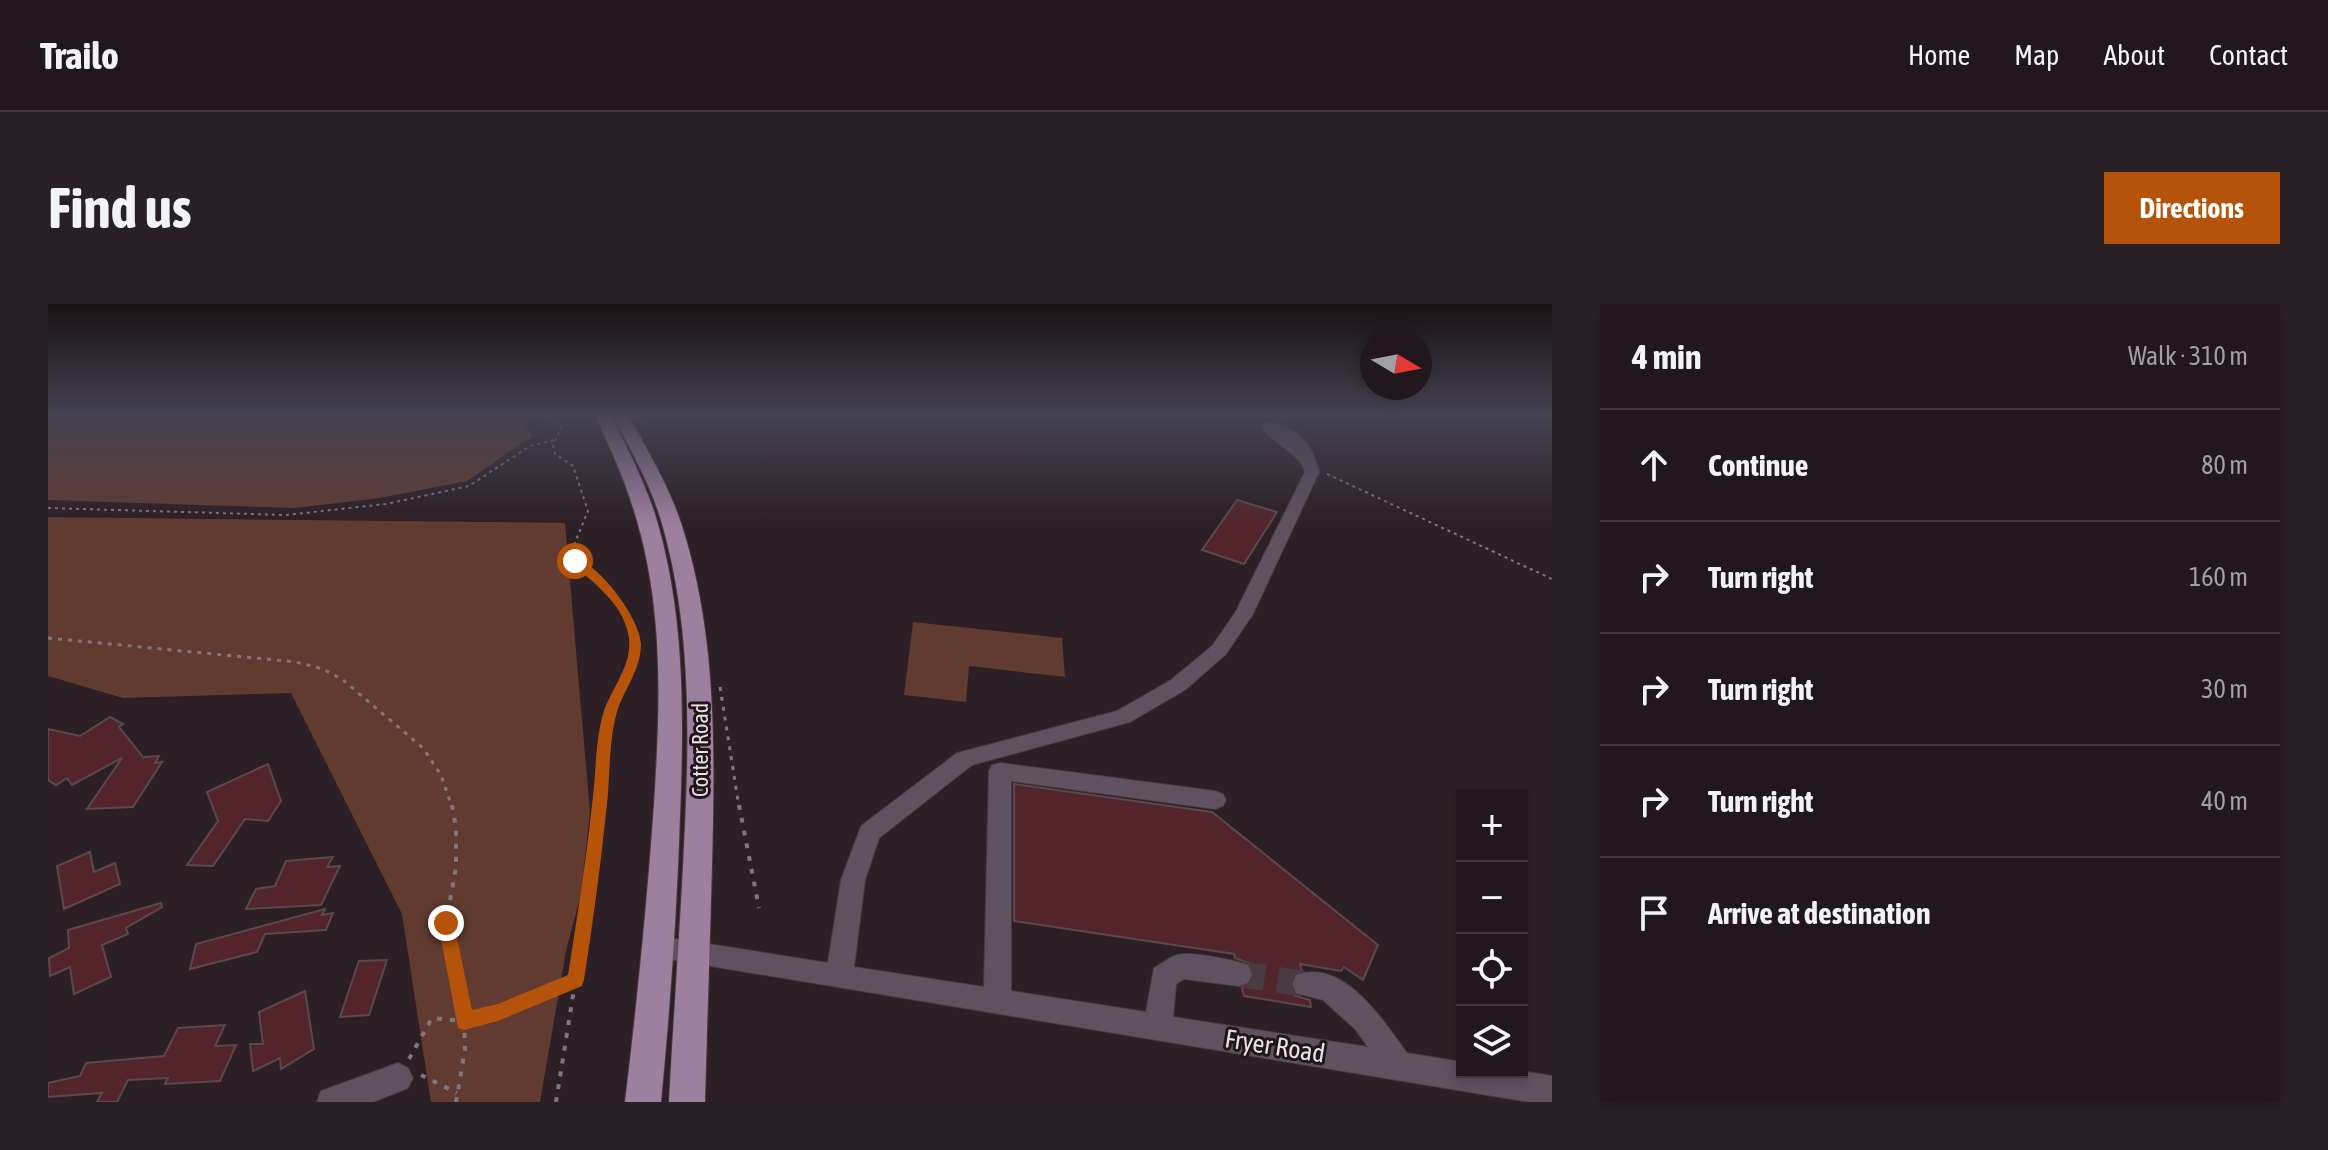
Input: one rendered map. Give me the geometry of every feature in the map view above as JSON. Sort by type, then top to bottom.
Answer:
[{"type":"main road","name":"Cotter Road","points":[[621,451],[639,488],[663,587],[671,666],[670,749],[659,948],[643,1102]]},
{"type":"main road","name":"Cotter Road","points":[[642,451],[658,485],[688,587],[702,708],[687,1102]]},
{"type":"street","points":[[839,977],[853,880],[869,833],[965,759],[1123,717],[1178,685],[1219,650],[1244,614],[1312,472],[1311,465]]},
{"type":"street","points":[[997,1002],[1000,771],[1215,800]]},
{"type":"street","name":"Fryer Road","points":[[659,948],[1552,1091]]},
{"type":"street","points":[[1158,1028],[1163,977],[1181,966],[1239,974]]},
{"type":"street","points":[[1306,984],[1330,988],[1365,1019],[1398,1066]]},
{"type":"street","points":[[332,1102],[398,1078]]},
{"type":"path","points":[[48,508],[286,515],[324,513],[386,504],[469,486],[522,451]]},
{"type":"path","points":[[555,451],[573,466],[588,511],[574,545],[575,561],[606,587],[622,609],[634,631],[635,645],[627,679],[610,713],[592,873],[556,1102]]},
{"type":"path","points":[[1311,465],[1552,579]]},
{"type":"path","points":[[48,638],[309,665],[343,680],[407,733],[435,762],[451,799],[457,850],[446,923],[463,998],[465,1049],[456,1102]]},
{"type":"path","points":[[398,1078],[432,1018],[464,1021],[498,1012],[576,980]]},
{"type":"path","points":[[398,1078],[418,1073],[457,1093]]},
{"type":"shaded area","points":[[48,451],[510,451],[467,481],[380,498],[295,508],[48,500]]},
{"type":"shaded area","points":[[48,517],[565,523],[590,812],[581,894],[566,951],[540,1102],[431,1102],[402,914],[291,693],[123,698],[48,676]]},
{"type":"shaded area","points":[[913,622],[1062,638],[1065,677],[969,666],[966,702],[904,695]]},
{"type":"building","points":[[1237,500],[1277,512],[1244,564],[1202,550]]},
{"type":"building","points":[[110,717],[123,724],[119,727],[143,757],[159,756],[155,763],[162,762],[133,807],[87,809],[122,758],[72,785],[67,778],[56,785],[48,780],[48,729],[80,736]]},
{"type":"building","points":[[268,764],[281,801],[268,821],[245,819],[213,866],[187,865],[218,821],[207,792]]},
{"type":"building","points":[[1014,784],[1212,812],[1378,945],[1363,980],[1344,967],[1341,971],[1300,964],[1302,971],[1293,974],[1289,985],[1295,996],[1310,1000],[1311,1007],[1244,996],[1242,988],[1251,984],[1255,973],[1251,964],[1235,958],[1234,954],[1014,921]]},
{"type":"building","points":[[90,852],[94,872],[115,863],[120,884],[64,909],[57,866]]},
{"type":"building","points":[[333,857],[327,867],[340,866],[321,905],[246,909],[256,889],[275,886],[286,861]]},
{"type":"building","points":[[161,903],[162,907],[126,928],[128,934],[102,945],[111,977],[74,994],[70,967],[50,976],[49,958],[69,948],[68,930]]},
{"type":"building","points":[[325,909],[322,915],[333,913],[326,930],[265,934],[257,952],[190,969],[196,944]]},
{"type":"building","points":[[387,960],[369,1015],[340,1017],[359,961]]},
{"type":"building","points":[[305,991],[314,1049],[281,1069],[280,1058],[253,1071],[250,1044],[263,1044],[259,1012]]},
{"type":"building","points":[[225,1025],[215,1046],[236,1045],[220,1081],[165,1084],[168,1078],[128,1080],[117,1102],[97,1102],[102,1093],[48,1097],[48,1083],[80,1076],[86,1063],[164,1056],[178,1028]]},
{"type":"tunnel","points":[[1239,974],[1306,984]]},
{"type":"route","points":[[446,923],[463,998],[464,1021],[498,1012],[576,980],[610,713],[627,679],[635,645],[634,631],[622,609],[606,587],[575,561]]}]
